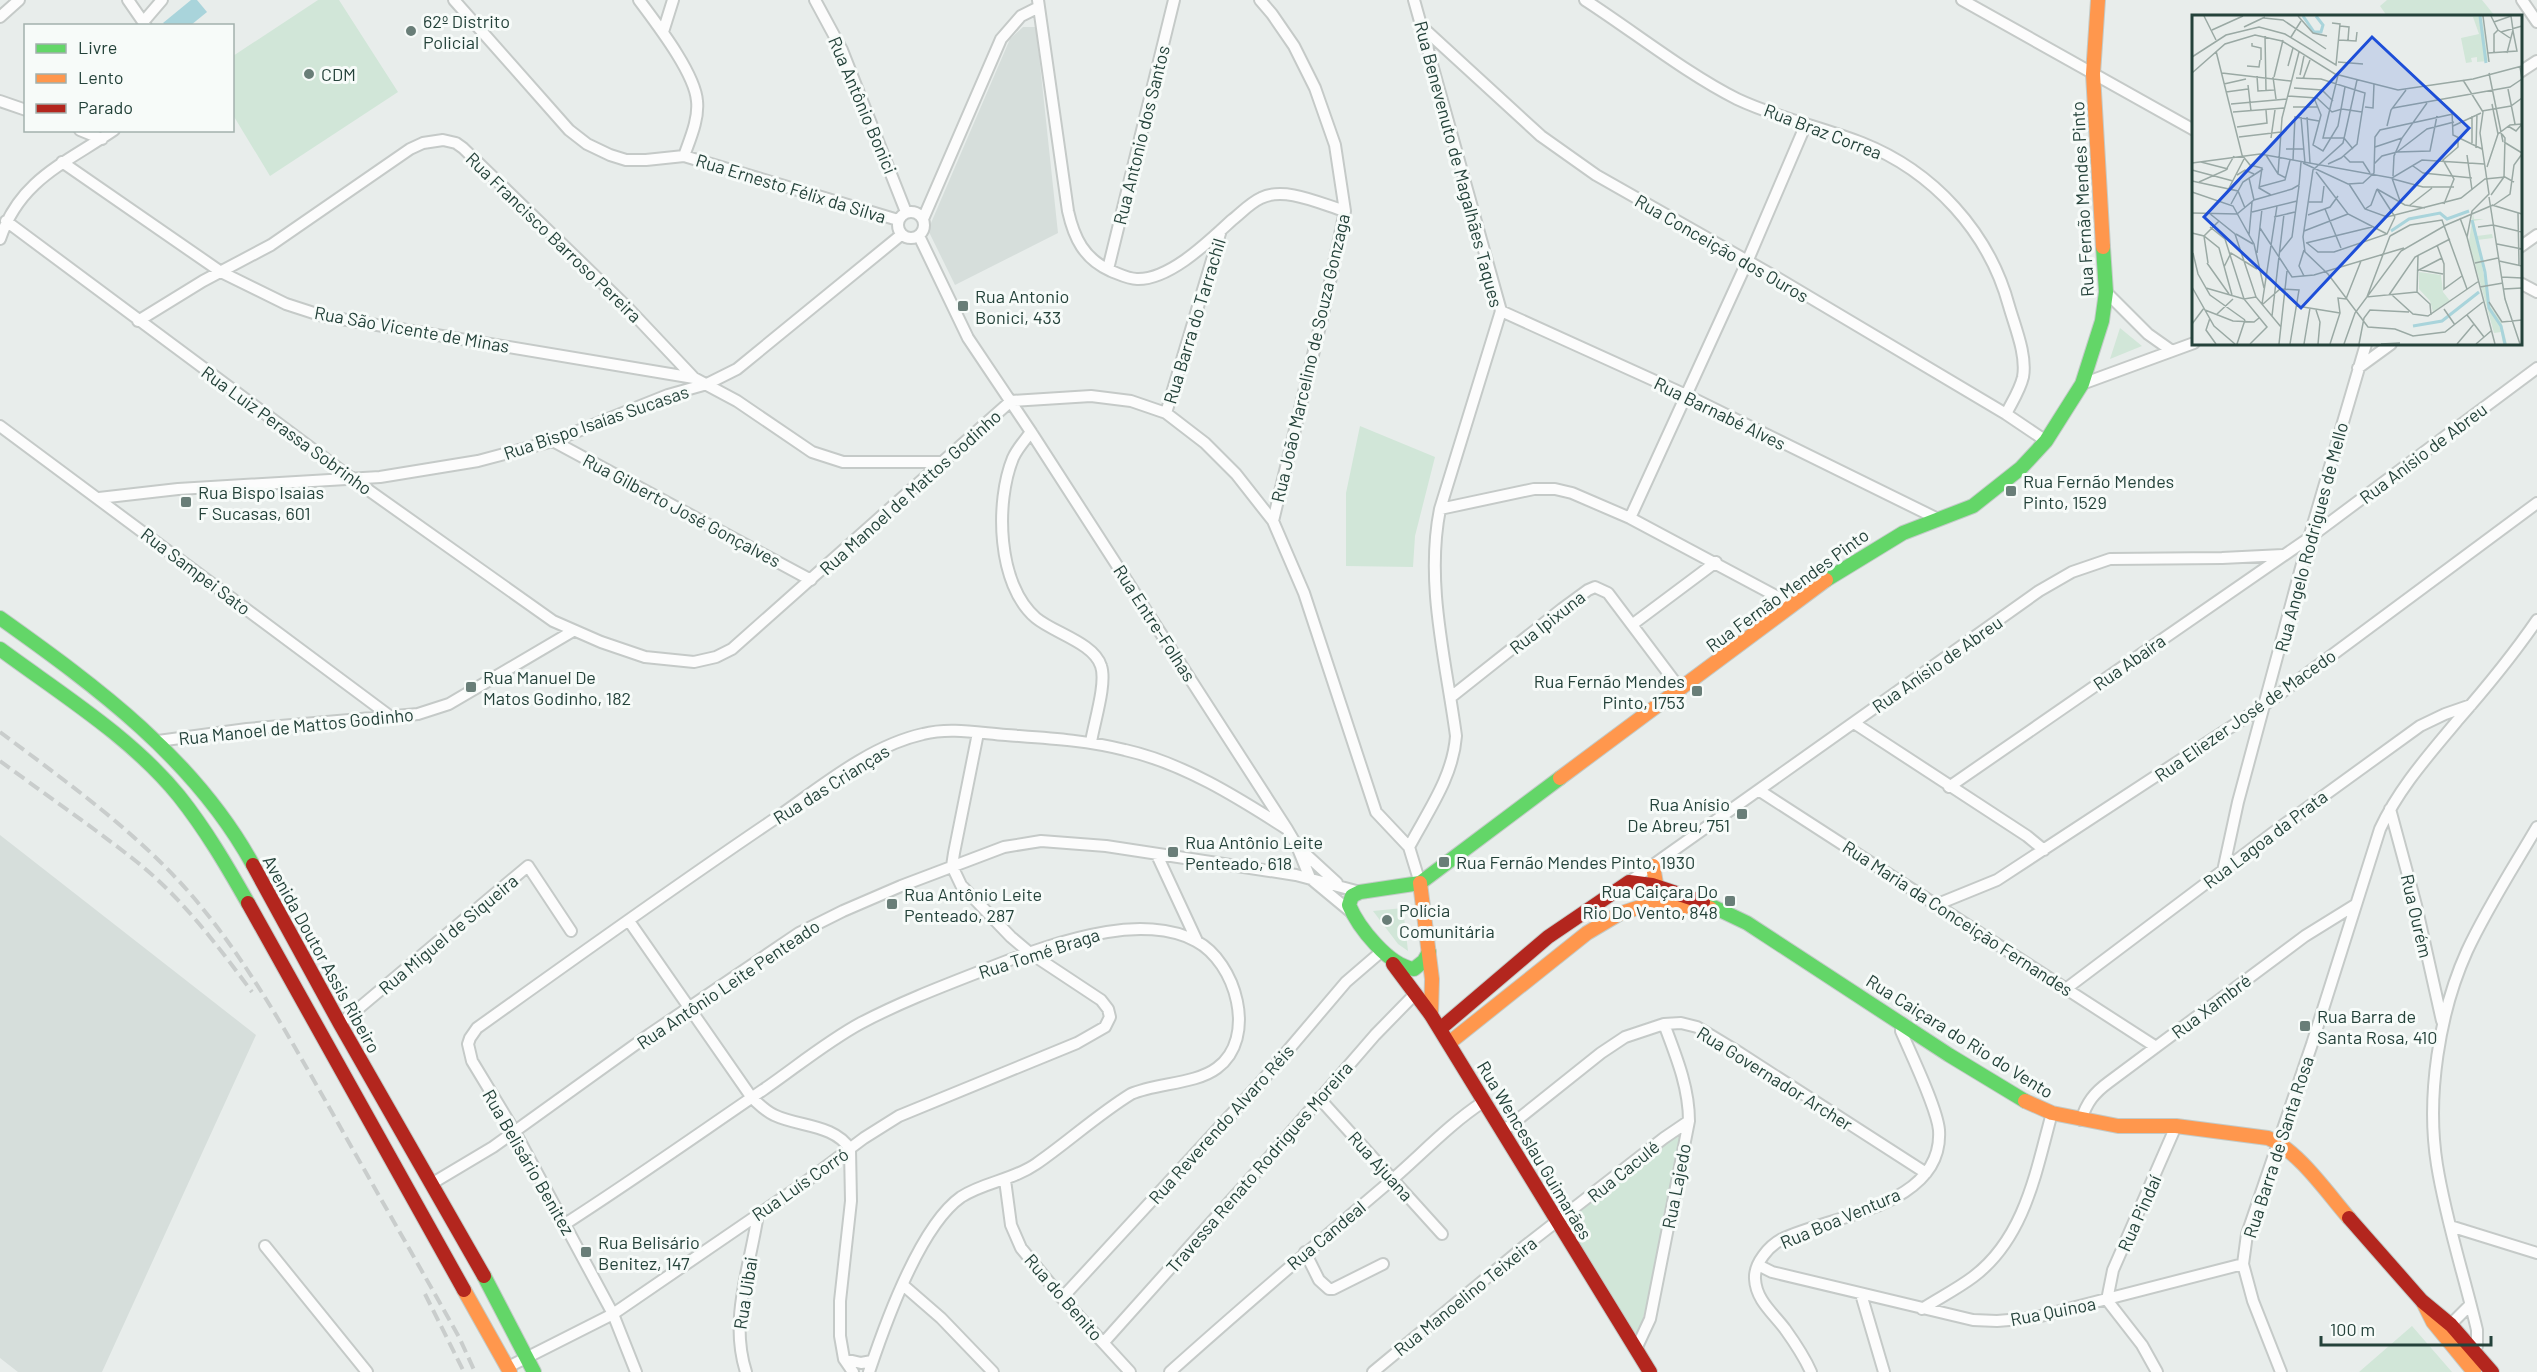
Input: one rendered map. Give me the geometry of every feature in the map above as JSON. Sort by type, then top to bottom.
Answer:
[{"type":"street","points":[[0,17],[19,0]]},
{"type":"street","points":[[128,0],[145,23],[162,0]]},
{"type":"street","points":[[454,0],[563,123],[587,144],[626,160],[684,156],[691,136],[697,101],[692,83],[663,32],[639,0]]},
{"type":"street","points":[[663,32],[673,0]]},
{"type":"street","name":"Rua Antônio Bonici","points":[[815,0],[842,50],[902,216],[898,231],[901,235]]},
{"type":"street","name":"Rua Antonio dos Santos","points":[[1108,269],[1174,0]]},
{"type":"street","name":"Rua João Marcelino de Souza Gonzaga","points":[[1260,0],[1294,46],[1315,88],[1335,145],[1345,211],[1326,301],[1273,521]]},
{"type":"street","name":"Rua Benevenuto de Magalhães Taques","points":[[1409,847],[1452,765],[1455,736],[1436,589],[1435,537],[1440,509],[1501,311],[1414,0]]},
{"type":"street","name":"Rua Braz Correa","points":[[1584,0],[1739,100],[1862,143],[1915,171],[1938,188],[1979,239],[2002,283],[2016,328],[2023,365],[2019,388],[2006,414]]},
{"type":"street","points":[[1962,0],[2192,129]]},
{"type":"street","name":"Rua Fernão Mendes Pinto","points":[[1420,883],[1841,569],[1878,546],[1973,506],[2021,468],[2046,441],[2082,384],[2102,321],[2106,292],[2093,74],[2098,0]]},
{"type":"street","points":[[2522,0],[2537,22]]},
{"type":"street","points":[[901,235],[913,239],[923,231],[922,219],[1001,39],[1021,16],[1038,4],[1070,223],[1081,248],[1108,269],[1137,279],[1150,277],[1183,261],[1260,198],[1273,194],[1287,195],[1345,211]]},
{"type":"street","name":"Rua Conceição dos Ouros","points":[[1420,26],[1515,114],[1564,154],[1596,175],[2006,414],[2046,441]]},
{"type":"street","points":[[2522,71],[2537,61]]},
{"type":"street","points":[[0,101],[24,109]]},
{"type":"street","points":[[1630,518],[1684,394],[1747,262],[1806,124]]},
{"type":"street","points":[[85,132],[102,139]]},
{"type":"street","points":[[0,239],[15,205],[29,189],[62,162],[111,132]]},
{"type":"street","name":"Rua Francisco Barroso Pereira","points":[[138,321],[271,245],[410,149],[435,140],[451,141],[463,148],[513,194],[627,306],[694,378],[707,384],[812,452],[829,459],[867,464],[941,462]]},
{"type":"street","name":"Rua Ernesto Félix da Silva","points":[[684,156],[902,216]]},
{"type":"street","name":"Rua São Vicente de Minas","points":[[62,162],[221,272],[286,304],[323,316],[694,378]]},
{"type":"street","points":[[902,216],[918,214],[922,219]]},
{"type":"street","name":"Rua Luiz Perassa Sobrinho","points":[[6,221],[350,477],[514,595],[573,632]]},
{"type":"street","name":"Rua Barra do Tarrachil","points":[[1166,413],[1221,230]]},
{"type":"street","name":"Rua Bispo Isaías Sucasas","points":[[99,498],[178,489],[398,475],[478,461],[553,441],[668,395],[707,384],[750,359],[901,235]]},
{"type":"street","points":[[2522,246],[2537,235]]},
{"type":"street","points":[[919,236],[968,338],[1011,401]]},
{"type":"street","points":[[2522,284],[2537,292]]},
{"type":"street","points":[[2106,292],[2148,334],[2172,351]]},
{"type":"street","name":"Rua Barnabé Alves","points":[[1501,311],[1684,394],[1938,519]]},
{"type":"street","points":[[2082,384],[2192,343]]},
{"type":"street","name":"Rua Angelo Rodrigues de Mello","points":[[2223,871],[2238,802],[2309,538],[2367,345]]},
{"type":"street","points":[[2358,368],[2390,345]]},
{"type":"street","name":"Rua Anísio de Abreu","points":[[2309,538],[2537,368]]},
{"type":"street","name":"Rua Manoel de Mattos Godinho","points":[[158,741],[248,729],[418,714],[449,704],[573,632],[645,657],[683,662],[716,657],[743,640],[1011,401],[1091,396],[1131,401],[1166,413],[1205,443],[1236,474],[1273,521],[1304,593],[1376,812],[1409,847],[1420,883]]},
{"type":"street","name":"Rua Entre-Folhas","points":[[1011,401],[1287,829],[1297,846],[1310,878]]},
{"type":"street","name":"Rua Sampei Sato","points":[[0,426],[391,717]]},
{"type":"street","points":[[1031,432],[1014,456],[1008,474],[1002,518],[1006,558],[1024,606],[1045,625],[1090,650],[1098,658],[1102,667],[1102,678],[1091,742]]},
{"type":"street","name":"Rua Gilberto José Gonçalves","points":[[553,441],[811,580]]},
{"type":"street","points":[[1440,509],[1534,489],[1555,489],[1572,493],[1630,518],[1793,605]]},
{"type":"street","name":"Rua Eliezer José de Macedo","points":[[1938,904],[1997,880],[2266,704],[2537,503]]},
{"type":"street","name":"Rua Abaíra","points":[[1949,787],[2309,538]]},
{"type":"street","name":"Rua Anísio de Abreu","points":[[1629,882],[2038,591],[2092,563],[2110,559],[2283,555]]},
{"type":"street","points":[[1633,624],[1716,562]]},
{"type":"street","name":"Rua Ipixuna","points":[[1451,698],[1588,590],[1595,587],[1604,590],[1633,624],[1681,690]]},
{"type":"street","name":"Avenida Doutor Assis Ribeiro","points":[[0,618],[66,665],[158,741],[212,801],[237,836],[340,1024],[477,1263],[534,1372]]},
{"type":"street","name":"Rua Barra de Santa Rosa","points":[[2281,1372],[2253,1301],[2244,1264],[2247,1234],[2312,1044],[2380,830],[2390,809],[2415,772],[2537,620]]},
{"type":"street","points":[[0,649],[126,743],[178,795],[218,849],[509,1369]]},
{"type":"street","name":"Rua Lagoa da Prata","points":[[2067,988],[2420,726],[2471,705]]},
{"type":"street","points":[[1854,723],[2027,836],[2044,850]]},
{"type":"street","name":"Rua das Crianças","points":[[469,1049],[470,1038],[477,1028],[734,846],[864,760],[900,741],[927,733],[948,731],[1091,742],[1128,750],[1186,771],[1287,829]]},
{"type":"street","points":[[978,733],[952,866],[961,885],[1020,946],[1030,953]]},
{"type":"street","name":"Rua Maria da Conceição Fernandes","points":[[1760,790],[2156,1047]]},
{"type":"street","name":"Rua Ourém","points":[[2390,809],[2416,905],[2443,1023]]},
{"type":"street","points":[[2472,1362],[2477,1330],[2469,1306],[2437,1164],[2434,1098],[2443,1023],[2467,952],[2488,910],[2537,827]]},
{"type":"street","name":"Rua Antônio Leite Penteado","points":[[431,1184],[514,1132],[800,933],[843,911],[1004,847],[1041,841],[1106,846],[1310,878],[1360,892]]},
{"type":"street","name":"Rua Entre-Folhas","points":[[1297,846],[1339,885]]},
{"type":"street","points":[[844,1359],[870,1367],[923,1242],[948,1207],[979,1187],[1005,1180],[1034,1166],[1131,1094],[1144,1088],[1204,1075],[1222,1064],[1228,1056],[1237,1036],[1238,1005],[1225,971],[1197,941],[1157,855]]},
{"type":"street","name":"Rua Miguel de Siqueira","points":[[340,1024],[528,866],[571,931]]},
{"type":"street","points":[[1653,866],[1658,905]]},
{"type":"street","points":[[1310,878],[1352,912],[1382,951],[1402,968],[1408,970],[1419,966],[1429,952]]},
{"type":"street","points":[[1440,1029],[1548,937],[1629,882]]},
{"type":"street","name":"Rua Caiçara do Rio do Vento","points":[[1629,882],[1657,886],[1692,896],[1747,923],[2026,1102],[2052,1113],[2118,1126],[2176,1126],[2240,1133],[2278,1142],[2298,1160],[2422,1301],[2472,1362],[2492,1372]]},
{"type":"street","points":[[1352,912],[1350,901],[1355,894],[1420,883],[1429,952],[1432,988],[1431,1015]]},
{"type":"street","name":"Rua Caiçara do Rio do Vento","points":[[1449,1043],[1587,933],[1619,914],[1640,907],[1658,905],[1716,908]]},
{"type":"street","name":"Rua Xambré","points":[[2081,1120],[2087,1103],[2094,1094],[2305,936],[2355,905]]},
{"type":"street","points":[[629,921],[752,1098],[776,1116],[840,1137],[850,1149],[851,1201],[840,1301],[840,1336],[844,1359],[854,1372]]},
{"type":"street","name":"Rua Tomé Braga","points":[[565,1224],[861,1023],[930,991],[1078,937],[1133,929],[1162,931],[1197,941]]},
{"type":"street","name":"Rua Wenceslau Guimarães","points":[[1382,951],[1416,993],[1449,1043],[1650,1372]]},
{"type":"street","name":"Rua Reverendo Alvaro Réis","points":[[1062,1298],[1253,1090],[1347,982],[1382,951]]},
{"type":"street","name":"Rua Luís Corró","points":[[509,1369],[527,1357],[614,1314],[850,1149],[911,1110],[1077,1043],[1105,1027],[1110,1017],[1108,1009],[1101,1000],[1030,953]]},
{"type":"street","name":"Travessa Renato Rodrigues Moreira","points":[[1104,1342],[1375,1035],[1416,993]]},
{"type":"street","name":"Rua Governador Archer","points":[[1502,1132],[1601,1053],[1625,1037],[1664,1024],[1681,1023],[1697,1027],[1926,1173]]},
{"type":"street","name":"Rua Boa Ventura","points":[[1758,1265],[1768,1250],[1781,1240],[1834,1223],[1889,1200],[1909,1188],[1926,1173],[1938,1148],[1939,1128],[1901,1031],[1902,1023]]},
{"type":"street","name":"Rua Lajedo","points":[[1636,1349],[1650,1319],[1689,1121],[1689,1101],[1679,1063],[1664,1024]]},
{"type":"street","name":"Rua Belisário Benitez","points":[[469,1049],[472,1061],[514,1132],[614,1314],[636,1372]]},
{"type":"street","name":"Rua Ajuana","points":[[1319,1098],[1442,1234]]},
{"type":"street","name":"Rua Candeal","points":[[1170,1372],[1305,1252],[1393,1179],[1456,1122],[1484,1101]]},
{"type":"street","points":[[1922,1309],[1974,1276],[1992,1259],[2008,1238],[2034,1185],[2052,1113]]},
{"type":"street","name":"Rua Caculé","points":[[1557,1222],[1689,1121]]},
{"type":"street","name":"Rua Pindaí","points":[[2107,1300],[2114,1269],[2176,1126]]},
{"type":"street","name":"Rua do Benito","points":[[1005,1180],[1008,1209],[1015,1236],[1031,1262],[1130,1372]]},
{"type":"street","name":"Rua Uibai","points":[[746,1372],[738,1335],[740,1304],[758,1214]]},
{"type":"street","name":"Rua Manoelino Teixeira","points":[[1373,1372],[1557,1222]]},
{"type":"street","points":[[2450,1226],[2537,1253]]},
{"type":"street","points":[[265,1246],[367,1372]]},
{"type":"street","points":[[1305,1252],[1319,1280],[1329,1289],[1383,1264]]},
{"type":"street","name":"Rua Quinoa","points":[[1758,1265],[1772,1272],[1922,1309],[1973,1320],[1997,1321],[2033,1318],[2244,1264]]},
{"type":"street","points":[[1758,1265],[1755,1277],[1760,1298],[1804,1355],[1811,1372]]},
{"type":"street","points":[[903,1285],[941,1318],[993,1372]]},
{"type":"street","points":[[1862,1294],[1884,1372]]},
{"type":"street","points":[[2107,1300],[2142,1345],[2157,1372]]},
{"type":"street","points":[[2446,1329],[2469,1306]]},
{"type":"shaded area","points":[[1023,27],[1036,27],[1058,233],[955,285],[928,230],[1010,39]]},
{"type":"shaded area","points":[[0,835],[256,1035],[102,1372],[18,1372],[0,1358]]},
{"type":"green space","name":"CDM","points":[[318,0],[339,0],[398,92],[270,176],[234,117],[234,55]]},
{"type":"green space","points":[[2387,0],[2482,0],[2494,15],[2386,15],[2380,6]]},
{"type":"green space","points":[[2120,328],[2142,346],[2110,359]]},
{"type":"green space","points":[[1360,426],[1435,457],[1415,536],[1413,567],[1346,566],[1346,493]]},
{"type":"green space","points":[[1403,908],[1408,951],[1398,944],[1373,911]]},
{"type":"green space","points":[[1689,1121],[1636,1349],[1557,1222]]},
{"type":"green space","points":[[2412,1326],[2452,1372],[2359,1372]]},
{"type":"water","points":[[191,0],[197,0],[207,12],[192,24],[163,23]]},
{"type":"railway","points":[[0,732],[79,791],[130,833],[177,879],[218,928],[252,977],[299,1054],[459,1337],[475,1372]]},
{"type":"railway","points":[[0,761],[104,836],[153,876],[199,923],[252,992]]},
{"type":"railway","points":[[425,1294],[464,1372]]},
{"type":"traffic: fast","points":[[1826,580],[1903,533],[1973,506],[2021,468],[2046,441],[2082,384],[2102,321],[2106,292],[2103,247]]},
{"type":"traffic: fast","points":[[0,618],[107,699],[173,758],[203,791],[253,865]]},
{"type":"traffic: fast","points":[[0,649],[117,735],[160,775],[198,822],[248,903]]},
{"type":"traffic: fast","points":[[1429,952],[1424,961],[1414,969],[1395,961],[1375,944],[1359,924],[1349,905],[1352,896],[1360,892],[1420,883],[1560,778]]},
{"type":"traffic: fast","points":[[1703,902],[1747,923],[1949,1055],[2025,1101]]},
{"type":"traffic: fast","points":[[484,1276],[534,1372]]},
{"type":"traffic: slow","points":[[2098,0],[2093,74],[2103,247]]},
{"type":"traffic: slow","points":[[1560,778],[1826,580]]},
{"type":"traffic: slow","points":[[1653,866],[1658,895]]},
{"type":"traffic: slow","points":[[1420,883],[1432,979],[1431,1015]]},
{"type":"traffic: slow","points":[[1449,1043],[1587,933],[1619,914],[1640,907],[1658,905],[1710,908]]},
{"type":"traffic: slow","points":[[2025,1101],[2052,1113],[2118,1126],[2176,1126],[2268,1138],[2301,1162],[2349,1218]]},
{"type":"traffic: slow","points":[[464,1290],[510,1372]]},
{"type":"traffic: slow","points":[[2424,1304],[2433,1322],[2474,1372]]},
{"type":"traffic: jam","points":[[253,865],[340,1024],[484,1276]]},
{"type":"traffic: jam","points":[[1440,1029],[1548,937],[1629,882],[1652,885],[1703,902]]},
{"type":"traffic: jam","points":[[248,903],[464,1290]]},
{"type":"traffic: jam","points":[[1393,964],[1431,1015],[1650,1372]]},
{"type":"traffic: jam","points":[[2349,1218],[2422,1301],[2451,1325],[2492,1372]]},
{"type":"place","name":"62º Distrito Policial","points":[[411,31]]},
{"type":"place","name":"CDM","points":[[309,74]]},
{"type":"place","name":"Rua Antonio Bonici, 433","points":[[963,306]]},
{"type":"place","name":"Rua Fernão Mendes Pinto, 1529","points":[[2011,491]]},
{"type":"place","name":"Rua Bispo Isaias F Sucasas, 601","points":[[186,502]]},
{"type":"place","name":"Rua Manuel De Matos Godinho, 182","points":[[471,687]]},
{"type":"place","name":"Rua Fernão Mendes Pinto, 1753","points":[[1697,691]]},
{"type":"place","name":"Rua Anísio De Abreu, 751","points":[[1742,814]]},
{"type":"place","name":"Rua Antônio Leite Penteado, 618","points":[[1173,852]]},
{"type":"place","name":"Rua Fernão Mendes Pinto, 1930","points":[[1444,862]]},
{"type":"place","name":"Rua Caiçara Do Rio Do Vento, 848","points":[[1730,901]]},
{"type":"place","name":"Rua Antônio Leite Penteado, 287","points":[[892,904]]},
{"type":"place","name":"Polícia Comunitária","points":[[1387,920]]},
{"type":"place","name":"Rua Barra de Santa Rosa, 410","points":[[2305,1026]]},
{"type":"place","name":"Rua Belisário Benitez, 147","points":[[586,1252]]}]
